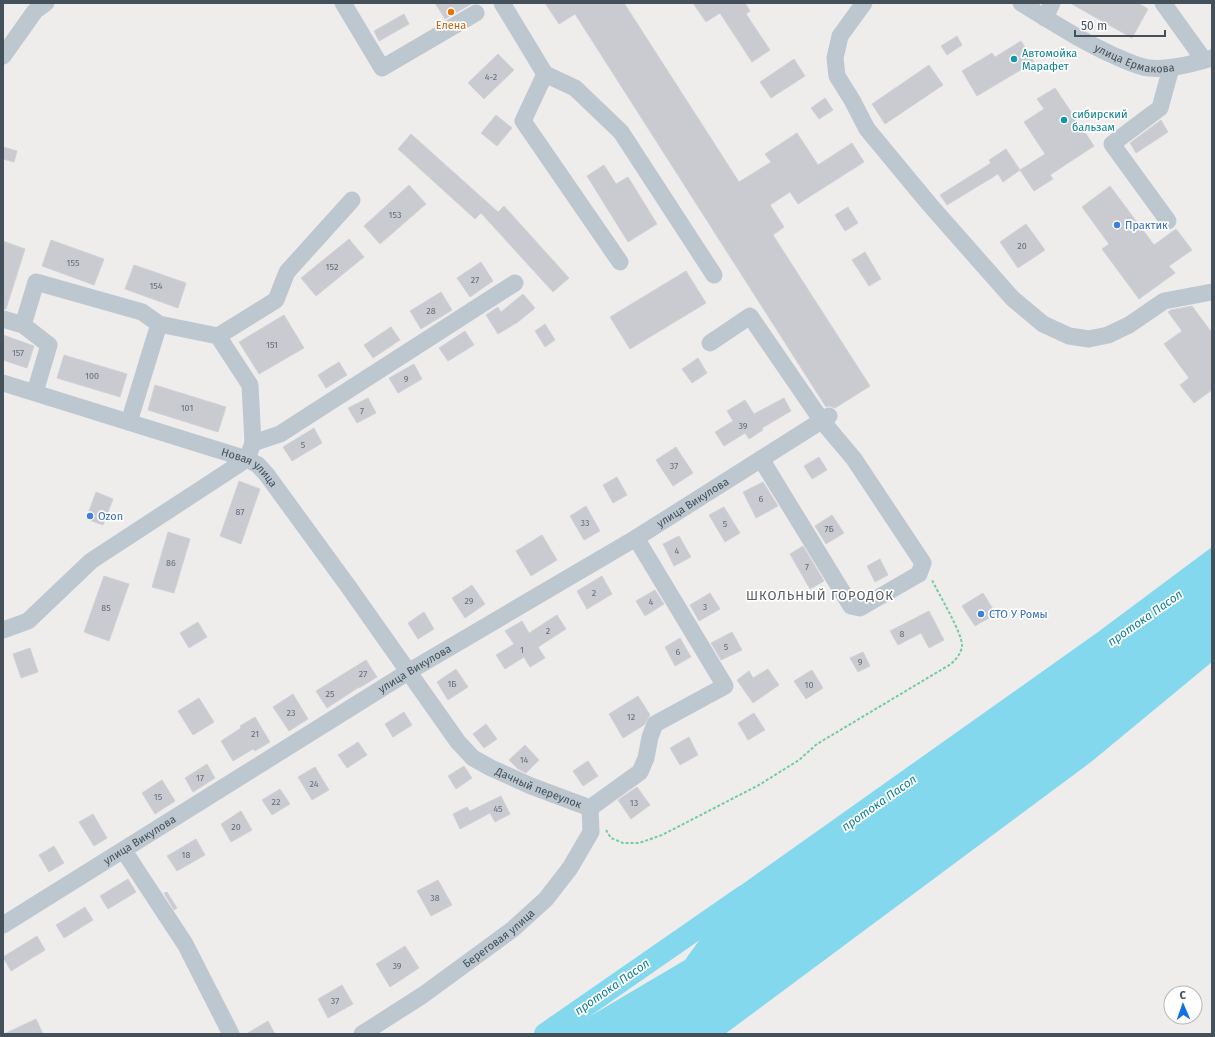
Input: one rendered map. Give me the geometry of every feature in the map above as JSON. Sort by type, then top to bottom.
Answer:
[{"type":"street","points":[[3,56],[35,11],[46,3]]},
{"type":"street","points":[[343,3],[382,68],[476,13]]},
{"type":"street","points":[[502,3],[545,74],[575,88],[621,132],[714,275]]},
{"type":"street","points":[[864,3],[840,36],[835,58],[837,76],[852,100],[867,129],[930,205],[1012,298],[1043,324],[1069,336],[1089,340],[1108,335],[1129,324],[1164,300],[1212,292]]},
{"type":"street","name":"улица Ермакова","points":[[1020,3],[1048,10],[1096,48],[1129,62],[1148,68],[1171,68],[1208,59]]},
{"type":"street","points":[[1162,3],[1208,59]]},
{"type":"street","points":[[1168,220],[1112,144],[1160,108],[1171,68]]},
{"type":"street","points":[[545,74],[523,121],[620,262]]},
{"type":"street","points":[[23,325],[36,282],[142,312],[159,324],[218,336],[276,300],[287,272],[352,200]]},
{"type":"street","points":[[253,443],[280,434],[515,283]]},
{"type":"street","points":[[710,343],[750,316],[826,419],[923,563],[919,574],[860,608],[851,606],[761,459]]},
{"type":"street","points":[[3,319],[23,325],[49,345],[35,392]]},
{"type":"street","points":[[129,422],[159,324]]},
{"type":"street","points":[[3,630],[28,621],[91,561],[246,459],[253,443],[250,385],[218,336]]},
{"type":"street","name":"Новая улица","points":[[3,383],[246,459],[258,465],[267,475],[408,672]]},
{"type":"street","name":"улица Викулова","points":[[3,925],[124,851],[408,672],[636,538],[826,419]]},
{"type":"street","name":"Дачный переулок","points":[[408,672],[458,742],[473,758],[531,786],[590,808],[640,772],[646,758],[650,737],[655,724],[725,686],[636,538]]},
{"type":"street","name":"Береговая улица","points":[[362,1034],[422,995],[513,929],[546,899],[570,868],[591,832],[590,808]]},
{"type":"street","points":[[124,851],[185,944],[231,1034]]},
{"type":"path","points":[[603,826],[611,838],[623,843],[639,843],[662,835],[759,785],[799,760],[817,744],[951,664],[960,654],[962,644],[923,563]]},
{"type":"water","points":[[1212,547],[1212,662],[1091,762],[725,1034],[560,1034],[685,960],[737,888],[1098,632]]},
{"type":"building","name":"Елена","points":[[435,3],[476,3],[471,4],[445,19]]},
{"type":"building","points":[[545,3],[624,3],[739,182],[771,162],[765,154],[797,133],[818,165],[852,143],[864,162],[798,204],[790,192],[770,205],[784,227],[773,235],[870,386],[835,408],[829,406],[826,407],[575,14],[559,24]]},
{"type":"building","points":[[693,3],[745,3],[750,11],[746,14],[770,50],[752,62],[720,13],[706,22]]},
{"type":"building","points":[[1070,3],[1138,3],[1148,9],[1132,38]]},
{"type":"building","points":[[404,14],[409,24],[379,41],[374,31]]},
{"type":"building","points":[[957,36],[962,45],[947,55],[941,46]]},
{"type":"building","points":[[1021,41],[1034,62],[977,96],[962,71],[992,53],[995,57]]},
{"type":"building","points":[[498,54],[514,70],[484,99],[468,83]]},
{"type":"building","points":[[794,59],[805,76],[771,98],[760,82]]},
{"type":"building","points":[[929,65],[943,85],[885,124],[872,104]]},
{"type":"building","points":[[1055,88],[1094,146],[1050,175],[1053,179],[1034,191],[1020,170],[1045,154],[1024,122],[1044,109],[1037,99]]},
{"type":"building","points":[[825,98],[833,110],[819,119],[811,108]]},
{"type":"building","points":[[496,115],[512,128],[497,146],[481,133]]},
{"type":"building","points":[[1161,120],[1168,132],[1136,153],[1130,143]]},
{"type":"building","points":[[411,134],[498,212],[504,206],[569,278],[553,292],[481,213],[475,219],[398,149]]},
{"type":"building","points":[[3,147],[17,151],[14,162],[3,159]]},
{"type":"building","points":[[1006,149],[1020,170],[1003,182],[998,174],[947,205],[940,195],[991,163],[989,160]]},
{"type":"building","points":[[604,165],[616,184],[628,177],[657,224],[628,242],[587,176]]},
{"type":"building","points":[[409,185],[426,204],[380,244],[364,226]]},
{"type":"building","name":"Практик","points":[[1110,186],[1154,245],[1176,229],[1192,250],[1169,266],[1175,273],[1139,299],[1102,249],[1109,244],[1082,207]]},
{"type":"building","points":[[848,207],[858,223],[845,231],[835,215]]},
{"type":"building","points":[[1026,224],[1045,250],[1018,268],[1000,242]]},
{"type":"building","points":[[349,239],[364,257],[316,296],[301,278]]},
{"type":"building","points":[[51,240],[104,259],[94,285],[42,266]]},
{"type":"building","points":[[3,241],[25,249],[6,309],[3,309]]},
{"type":"building","points":[[865,252],[881,279],[869,286],[852,260]]},
{"type":"building","points":[[481,262],[493,281],[470,297],[457,278]]},
{"type":"building","points":[[134,265],[186,283],[178,308],[125,289]]},
{"type":"building","points":[[686,271],[706,303],[630,349],[610,317]]},
{"type":"building","points":[[441,292],[452,310],[421,329],[410,311]]},
{"type":"building","points":[[523,294],[535,308],[518,322],[498,334],[486,315],[498,307],[501,312]]},
{"type":"building","points":[[1192,306],[1212,333],[1212,390],[1194,403],[1180,385],[1189,378],[1164,344],[1182,331],[1168,312],[1171,310]]},
{"type":"building","points":[[284,315],[304,348],[259,374],[239,342]]},
{"type":"building","points":[[545,324],[555,340],[545,347],[535,331]]},
{"type":"building","points":[[391,327],[400,340],[373,358],[364,345]]},
{"type":"building","points":[[465,331],[474,345],[448,361],[439,348]]},
{"type":"building","points":[[3,335],[34,346],[27,368],[3,360]]},
{"type":"building","points":[[64,355],[127,374],[120,397],[57,378]]},
{"type":"building","points":[[698,358],[707,373],[692,383],[682,369]]},
{"type":"building","points":[[339,362],[347,375],[326,388],[318,375]]},
{"type":"building","points":[[414,364],[422,379],[398,393],[389,378]]},
{"type":"building","points":[[155,385],[226,407],[218,432],[148,410]]},
{"type":"building","points":[[368,398],[376,413],[357,423],[348,408]]},
{"type":"building","points":[[784,398],[791,411],[762,428],[763,430],[749,439],[745,433],[724,446],[715,432],[733,421],[727,411],[745,400],[754,414]]},
{"type":"building","points":[[314,428],[322,443],[292,461],[283,447]]},
{"type":"building","points":[[676,447],[693,473],[673,486],[656,460]]},
{"type":"building","points":[[819,457],[827,470],[812,479],[804,466]]},
{"type":"building","points":[[617,477],[627,495],[613,503],[603,485]]},
{"type":"building","points":[[239,481],[260,489],[241,544],[220,536]]},
{"type":"building","points":[[763,482],[778,506],[756,518],[743,492]]},
{"type":"building","points":[[96,492],[113,499],[103,525],[86,519]]},
{"type":"building","points":[[586,506],[600,531],[584,540],[570,516]]},
{"type":"building","points":[[724,507],[740,533],[725,542],[709,515]]},
{"type":"building","points":[[832,515],[844,533],[826,544],[815,526]]},
{"type":"building","points":[[168,532],[190,539],[174,593],[152,587]]},
{"type":"building","points":[[542,535],[557,560],[531,576],[516,551]]},
{"type":"building","points":[[679,536],[691,557],[674,566],[663,544]]},
{"type":"building","points":[[803,546],[824,581],[810,589],[790,554]]},
{"type":"building","points":[[880,559],[888,575],[875,582],[867,566]]},
{"type":"building","points":[[104,576],[129,584],[109,641],[84,632]]},
{"type":"building","points":[[602,576],[612,594],[587,609],[577,591]]},
{"type":"building","points":[[472,585],[485,604],[465,618],[452,598]]},
{"type":"building","points":[[655,590],[664,604],[645,616],[636,601]]},
{"type":"building","points":[[710,593],[720,609],[699,621],[690,605]]},
{"type":"building","points":[[983,593],[996,614],[975,626],[962,606]]},
{"type":"building","points":[[929,611],[944,640],[929,648],[921,633],[898,645],[890,631]]},
{"type":"building","points":[[424,612],[434,629],[418,639],[408,623]]},
{"type":"building","points":[[557,615],[566,629],[538,647],[545,658],[530,667],[524,657],[505,669],[496,655],[514,644],[505,631],[522,621],[529,633]]},
{"type":"building","points":[[198,622],[207,637],[189,648],[180,633]]},
{"type":"building","points":[[732,632],[742,650],[721,660],[711,643]]},
{"type":"building","points":[[680,638],[691,657],[675,666],[665,647]]},
{"type":"building","points":[[30,648],[38,672],[21,678],[13,654]]},
{"type":"building","points":[[863,652],[870,666],[858,672],[850,658]]},
{"type":"building","points":[[366,660],[377,677],[327,708],[316,691]]},
{"type":"building","points":[[456,669],[468,687],[448,700],[437,682]]},
{"type":"building","points":[[768,669],[779,685],[753,703],[737,680],[749,671],[753,678]]},
{"type":"building","points":[[812,670],[823,688],[806,699],[794,681]]},
{"type":"building","points":[[293,694],[308,719],[289,731],[273,707]]},
{"type":"building","points":[[638,696],[650,715],[644,725],[623,738],[609,714]]},
{"type":"building","points":[[199,698],[214,722],[193,735],[178,711]]},
{"type":"building","points":[[404,712],[412,725],[393,737],[385,724]]},
{"type":"building","points":[[754,713],[765,730],[748,740],[738,723]]},
{"type":"building","points":[[255,717],[270,742],[255,751],[253,749],[233,761],[221,741],[241,728],[240,726]]},
{"type":"building","points":[[486,724],[497,739],[484,748],[473,734]]},
{"type":"building","points":[[689,737],[698,755],[680,765],[670,748]]},
{"type":"building","points":[[358,742],[367,755],[347,768],[338,755]]},
{"type":"building","points":[[525,745],[539,760],[526,773],[518,769],[509,760]]},
{"type":"building","points":[[588,761],[598,776],[583,786],[573,771]]},
{"type":"building","points":[[207,764],[215,778],[193,792],[185,778]]},
{"type":"building","points":[[464,766],[472,778],[456,789],[448,776]]},
{"type":"building","points":[[315,767],[329,790],[312,800],[298,777]]},
{"type":"building","points":[[162,780],[175,801],[155,814],[142,793]]},
{"type":"building","points":[[637,787],[650,805],[631,819],[618,800]]},
{"type":"building","points":[[280,789],[290,804],[272,815],[262,800]]},
{"type":"building","points":[[501,796],[510,814],[495,822],[490,813],[460,829],[453,814],[467,807],[470,811]]},
{"type":"building","points":[[241,811],[252,830],[231,842],[221,824]]},
{"type":"building","points":[[93,814],[107,838],[94,846],[79,822]]},
{"type":"building","points":[[196,839],[205,855],[177,871],[167,856]]},
{"type":"building","points":[[54,846],[64,863],[49,872],[39,855]]},
{"type":"building","points":[[128,879],[136,892],[108,909],[100,896]]},
{"type":"building","points":[[438,880],[452,905],[431,916],[417,891]]},
{"type":"building","points":[[167,892],[177,908],[174,910],[164,893]]},
{"type":"building","points":[[85,907],[93,920],[64,938],[56,925]]},
{"type":"building","points":[[37,936],[45,950],[11,971],[3,957]]},
{"type":"building","points":[[405,946],[419,968],[390,987],[376,964]]},
{"type":"building","points":[[342,985],[353,1004],[328,1018],[318,999]]},
{"type":"building","points":[[36,1019],[43,1034],[4,1034]]},
{"type":"building","points":[[268,1021],[275,1034],[246,1034]]},
{"type":"waterway","name":"протока Пасол","points":[[545,1034],[744,896]]},
{"type":"place","name":"Елена","points":[[451,12]]},
{"type":"place","name":"Автомойка Марафет","points":[[1014,59]]},
{"type":"place","name":"сибирский бальзам","points":[[1064,120]]},
{"type":"place","name":"Практик","points":[[1117,225]]},
{"type":"place","name":"Ozon","points":[[90,516]]},
{"type":"place","name":"СТО У Ромы","points":[[981,614]]},
{"type":"district","name":"ШКОЛЬНЫЙ ГОРОДОК","points":[[820,595]]}]
